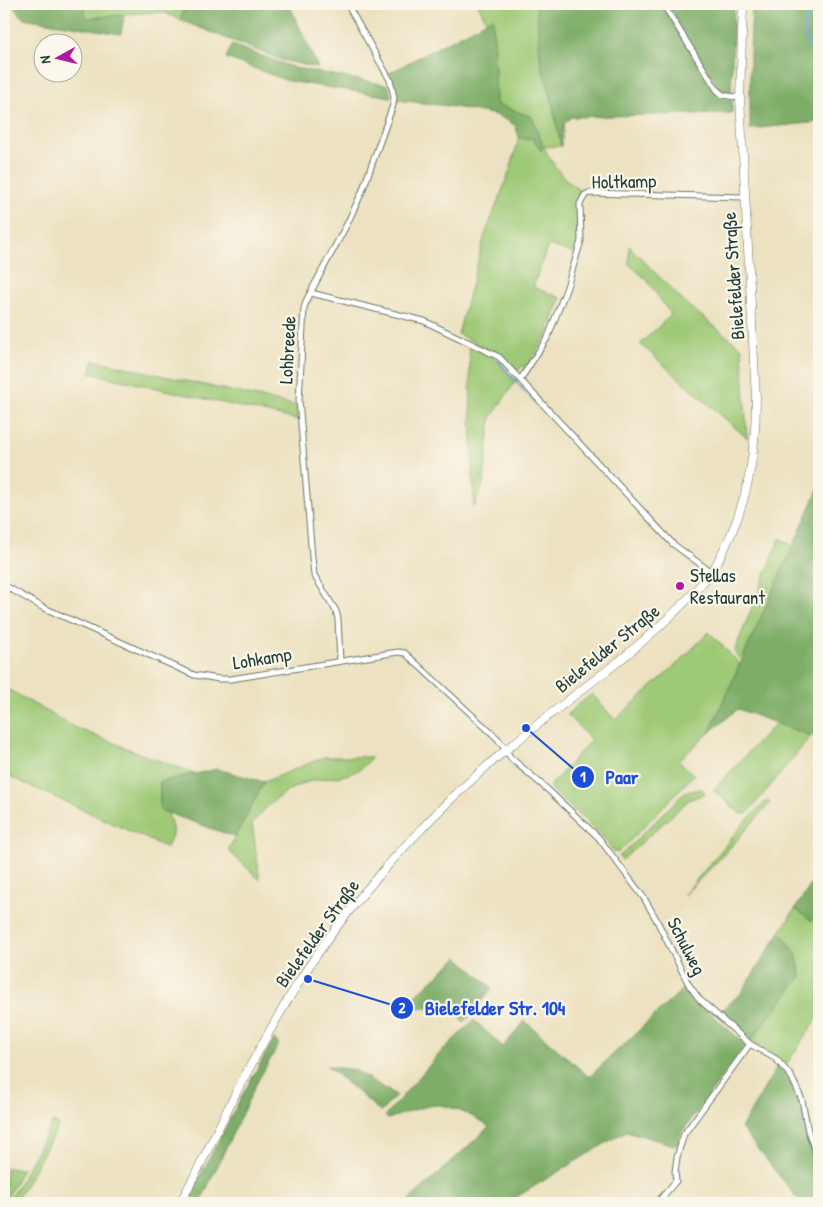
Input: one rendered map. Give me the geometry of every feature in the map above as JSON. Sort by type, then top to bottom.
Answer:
[{"type":"main road","name":"Bielefelder Straße","points":[[180,1203],[266,1036],[288,999],[356,902],[408,842],[471,780],[654,633],[684,604],[711,572],[732,534],[744,503],[753,462],[756,432],[754,348],[744,197],[740,98],[743,4]]},
{"type":"street","name":"Lohbreede","points":[[340,661],[336,611],[314,574],[299,400],[303,318],[304,308],[311,293],[362,192],[394,97],[393,88],[387,74],[347,4]]},
{"type":"street","points":[[663,4],[717,90],[723,95],[740,98]]},
{"type":"street","name":"Holtkamp","points":[[520,380],[548,338],[567,287],[581,241],[580,204],[585,195],[744,197]]},
{"type":"street","points":[[311,293],[424,321],[499,357],[674,544],[711,572]]},
{"type":"street","name":"Lohkamp","points":[[4,584],[42,607],[194,675],[231,679],[398,652],[405,653],[498,739],[505,751]]},
{"type":"street","name":"Schulweg","points":[[505,751],[598,837],[644,898],[688,985],[700,1000],[750,1044],[776,1059],[784,1068],[797,1087],[802,1100],[810,1138],[819,1163]]},
{"type":"street","points":[[656,1203],[676,1181],[677,1158],[684,1134],[750,1044]]},
{"type":"green space","points":[[11,4],[84,4],[86,18],[124,15],[121,34],[23,18]]},
{"type":"green space","points":[[84,4],[186,4],[180,20],[165,13],[156,12],[86,18]]},
{"type":"green space","points":[[186,4],[289,4],[318,68],[282,60],[180,20]]},
{"type":"green space","points":[[478,4],[536,4],[541,65],[550,92],[561,146],[544,147],[558,171],[579,190],[579,241],[576,254],[548,245],[533,287],[561,298],[546,337],[526,368],[522,366],[517,372],[500,355],[458,334],[485,235],[511,167],[519,137],[526,139],[533,137],[532,117],[496,104],[493,18],[486,21]]},
{"type":"green space","points":[[536,4],[661,4],[716,91],[723,98],[732,101],[732,113],[571,117],[564,124],[561,146],[550,92],[541,65]]},
{"type":"green space","points":[[666,4],[734,4],[731,94],[719,89]]},
{"type":"green space","points":[[752,4],[819,4],[819,122],[750,129]]},
{"type":"green space","points":[[493,18],[496,104],[532,117],[543,146],[541,151],[533,138],[519,137],[515,125],[497,115],[449,106],[396,100],[395,87],[389,73]]},
{"type":"green space","points":[[232,45],[295,68],[389,86],[391,97],[288,81],[226,58]]},
{"type":"green space","points":[[629,246],[686,304],[742,348],[747,438],[640,344],[671,315],[647,280],[629,264]]},
{"type":"green space","points":[[469,345],[497,360],[515,382],[491,418],[484,481],[474,508]]},
{"type":"green space","points":[[94,360],[297,406],[298,420],[90,373]]},
{"type":"green space","points":[[819,488],[819,730],[811,736],[738,709],[709,733]]},
{"type":"green space","points":[[780,538],[793,546],[742,660],[734,652]]},
{"type":"green space","points":[[709,632],[740,664],[709,733],[678,761],[694,775],[619,852],[614,852],[600,834],[549,787],[591,740],[567,714],[592,694],[615,720]]},
{"type":"green space","points":[[4,687],[74,727],[151,758],[195,773],[160,782],[160,810],[168,812],[173,832],[167,848],[4,774]]},
{"type":"green space","points":[[776,723],[811,736],[747,814],[741,814],[713,790]]},
{"type":"green space","points":[[324,757],[371,757],[365,765],[350,774],[314,780],[289,790],[282,794],[252,823],[260,880],[228,850],[264,782]]},
{"type":"green space","points":[[217,769],[264,782],[235,837],[160,810],[160,782]]},
{"type":"green space","points":[[702,789],[706,793],[689,800],[622,860],[619,857],[685,792]]},
{"type":"green space","points":[[767,800],[770,803],[715,864],[683,896],[744,823]]},
{"type":"green space","points":[[819,882],[819,915],[812,921],[795,909],[812,883]]},
{"type":"green space","points":[[795,909],[812,920],[819,915],[819,1016],[786,1065],[751,1040],[801,976],[796,953],[780,932]]},
{"type":"green space","points":[[780,932],[796,953],[801,976],[751,1040],[719,1013],[741,993]]},
{"type":"green space","points":[[458,957],[492,988],[463,1023],[456,1010],[403,1007]]},
{"type":"green space","points":[[685,987],[698,1002],[746,1045],[681,1133],[677,1146],[626,1131],[518,1196],[513,1203],[406,1203],[489,1127],[463,1112],[440,1105],[423,1107],[388,1119],[385,1116],[441,1052],[474,1020],[503,1047],[525,1021],[589,1077]]},
{"type":"green space","points":[[274,1039],[279,1044],[256,1084],[200,1203],[186,1203],[243,1094]]},
{"type":"green space","points":[[778,1065],[789,1078],[799,1101],[806,1132],[819,1169],[819,1203],[801,1203],[741,1128]]},
{"type":"green space","points":[[327,1066],[354,1070],[396,1095],[381,1112]]},
{"type":"green space","points":[[53,1122],[59,1125],[18,1198],[11,1197]]},
{"type":"green space","points":[[6,1168],[22,1169],[8,1196],[4,1197]]},
{"type":"waterway","points":[[808,48],[805,38],[805,23],[813,4]]},
{"type":"waterway","points":[[818,4],[819,11]]},
{"type":"waterway","points":[[498,360],[521,387],[583,450]]},
{"type":"waterway","points":[[510,762],[588,831]]},
{"type":"waterway","points":[[595,838],[601,846]]},
{"type":"waterway","points":[[623,874],[645,905]]},
{"type":"place","name":"Stellas Restaurant","points":[[680,586]]},
{"type":"place","name":"Paar","points":[[526,728]]},
{"type":"place","name":"Bielefelder Str. 104","points":[[308,979]]}]
